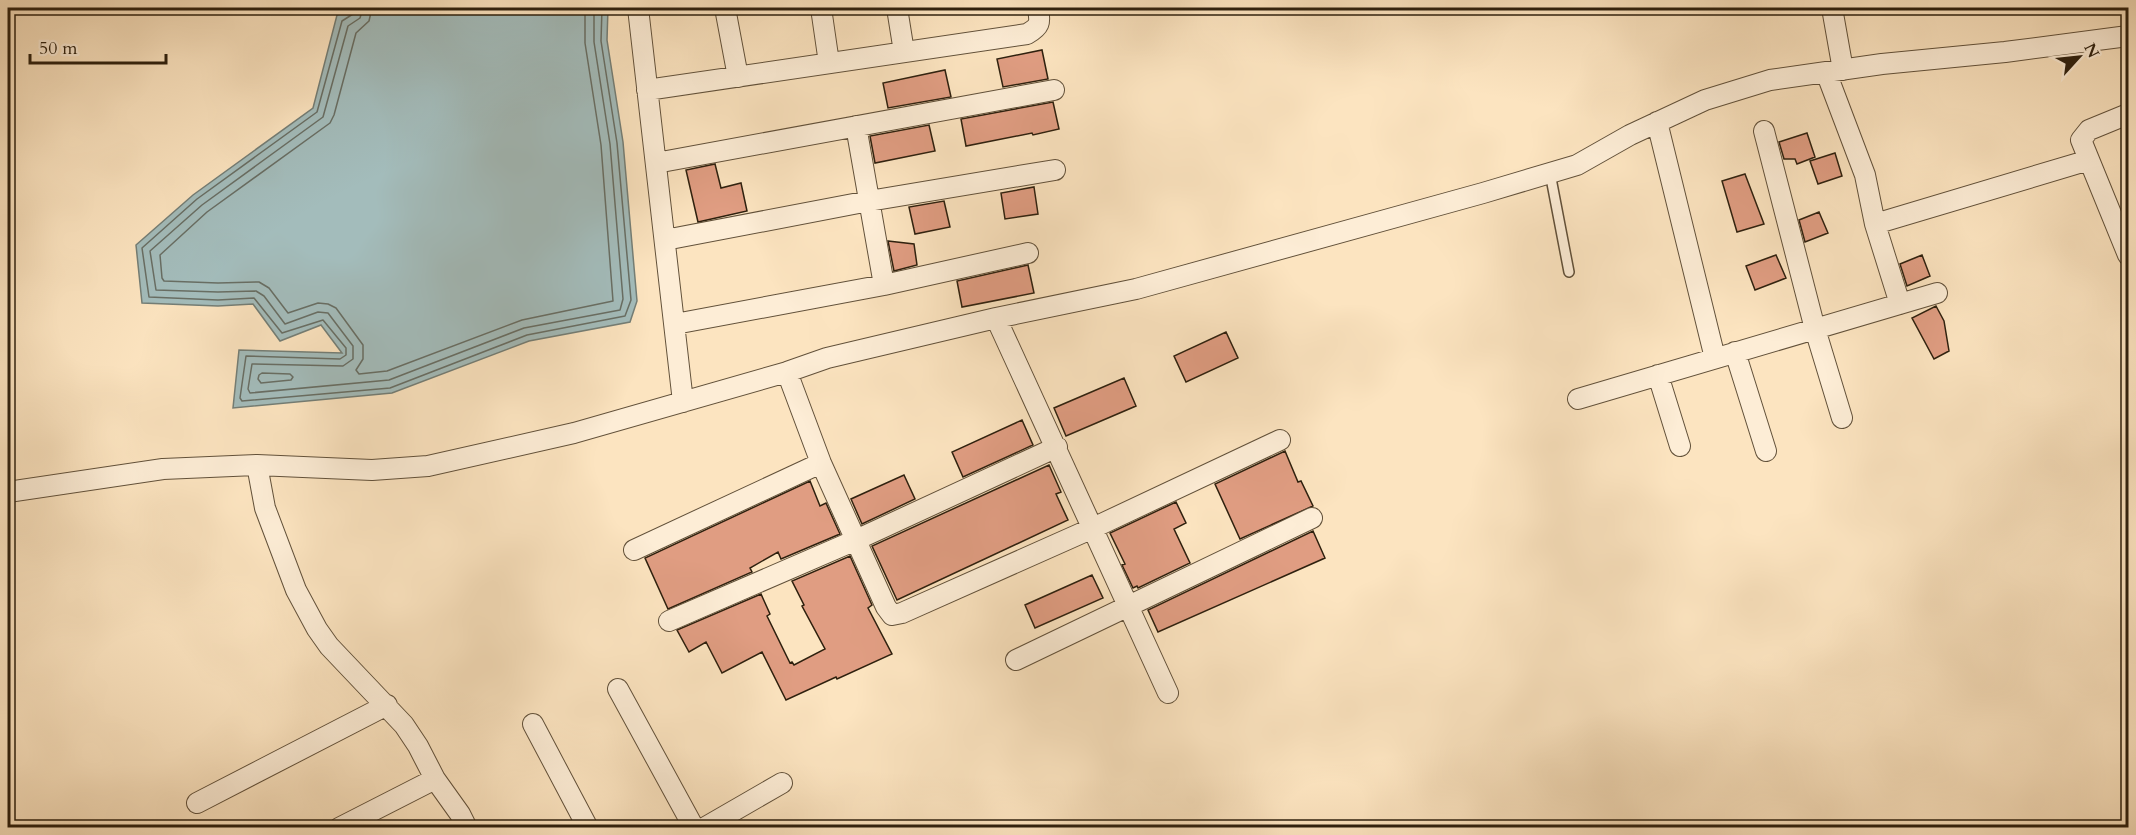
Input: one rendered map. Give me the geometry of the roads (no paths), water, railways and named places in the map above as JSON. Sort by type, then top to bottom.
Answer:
[{"type":"street","points":[[638,8],[683,402]]},
{"type":"street","points":[[725,8],[738,76]]},
{"type":"street","points":[[821,8],[830,63]]},
{"type":"street","points":[[897,8],[904,52]]},
{"type":"street","points":[[647,90],[1027,34],[1036,29],[1040,21],[1038,8]]},
{"type":"street","points":[[1832,8],[1834,71],[1865,175],[1875,225],[1900,304]]},
{"type":"street","points":[[8,492],[134,472],[257,465],[372,470],[428,466],[574,433],[787,372],[827,358],[996,318],[1136,289],[1319,240],[1577,165],[1716,96],[1770,80],[2128,36]]},
{"type":"street","points":[[656,163],[1054,90]]},
{"type":"street","points":[[2128,114],[2089,130],[2081,140],[2089,160],[2120,214],[2128,255]]},
{"type":"street","points":[[1658,123],[1715,358]]},
{"type":"street","points":[[856,126],[884,285]]},
{"type":"street","points":[[1764,131],[1815,328],[1842,418]]},
{"type":"street","points":[[1875,225],[2089,160]]},
{"type":"street","points":[[665,240],[869,201],[1055,170]]},
{"type":"street","points":[[675,324],[884,285],[1028,253]]},
{"type":"street","points":[[1578,399],[1937,293]]},
{"type":"street","points":[[996,318],[1168,693]]},
{"type":"street","points":[[1735,352],[1766,451]]},
{"type":"street","points":[[787,372],[821,463],[886,607],[892,615],[902,613],[1094,528],[1280,440]]},
{"type":"street","points":[[1658,375],[1680,446]]},
{"type":"street","points":[[669,621],[856,540],[1057,447]]},
{"type":"street","points":[[634,550],[821,463]]},
{"type":"street","points":[[257,465],[265,508],[297,590],[317,629],[329,646],[405,726],[435,779],[467,828]]},
{"type":"street","points":[[1016,660],[1312,518]]},
{"type":"street","points":[[618,689],[693,828]]},
{"type":"street","points":[[197,803],[387,705]]},
{"type":"street","points":[[533,724],[588,828]]},
{"type":"street","points":[[339,828],[435,779]]},
{"type":"street","points":[[704,828],[782,783]]},
{"type":"lane","points":[[1550,173],[1569,272]]},
{"type":"water","points":[[355,8],[608,8],[607,40],[623,142],[637,301],[630,322],[529,341],[392,393],[233,408],[239,350],[342,353],[321,325],[280,341],[253,304],[218,306],[142,303],[136,245],[193,195],[313,108],[337,15]]}]
